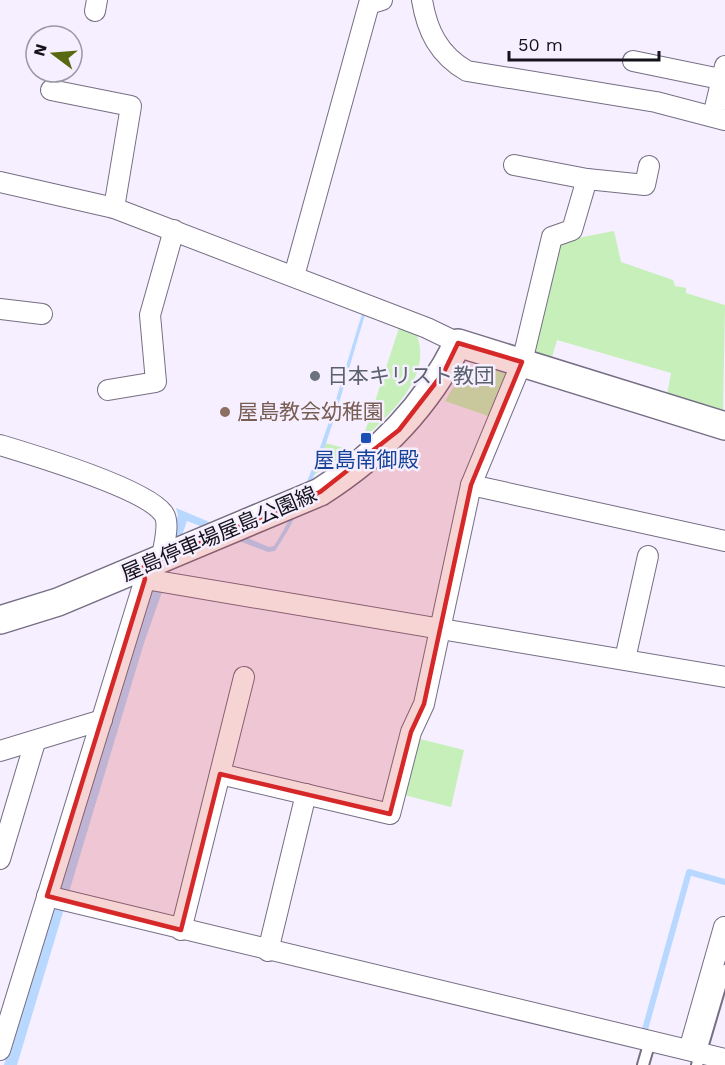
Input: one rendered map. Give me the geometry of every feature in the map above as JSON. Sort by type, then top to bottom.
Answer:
[{"type":"main road","points":[[458,343],[725,426]]},
{"type":"main road","name":"屋島停車場屋島公園線","points":[[0,620],[58,602],[150,568],[294,506],[348,475],[399,430],[444,372],[458,343]]},
{"type":"street","points":[[294,276],[369,4],[382,0]]},
{"type":"street","points":[[422,0],[432,36],[442,52],[452,62],[468,70],[656,102],[719,118],[724,75],[633,61]]},
{"type":"street","points":[[51,90],[131,106],[114,208]]},
{"type":"street","points":[[514,165],[587,178],[645,185],[649,166]]},
{"type":"street","points":[[220,774],[390,814],[411,732],[424,704],[471,485],[522,362],[552,237],[572,230],[587,178]]},
{"type":"street","points":[[0,182],[114,208],[427,328],[458,343]]},
{"type":"street","points":[[108,390],[156,382],[150,315],[174,230]]},
{"type":"street","points":[[0,309],[42,314]]},
{"type":"street","points":[[0,445],[139,495],[164,513],[166,523],[102,720],[57,899],[0,1050]]},
{"type":"street","points":[[471,485],[725,541]]},
{"type":"street","points":[[626,659],[648,556]]},
{"type":"street","points":[[150,568],[441,629],[725,677]]},
{"type":"street","points":[[181,930],[244,676]]},
{"type":"street","points":[[0,751],[102,720]]},
{"type":"street","points":[[0,859],[35,742]]},
{"type":"street","points":[[268,951],[306,794]]},
{"type":"street","points":[[57,899],[650,1041],[695,1056],[725,1059]]},
{"type":"street","points":[[695,1056],[711,966],[724,927]]},
{"type":"lane","points":[[643,1065],[650,1041]]},
{"type":"highlighted area","points":[[458,343],[522,362],[471,485],[424,704],[411,732],[390,814],[220,774],[181,930],[47,896],[145,579],[141,568],[320,492],[399,430],[444,372]]},
{"type":"green space","points":[[614,231],[621,262],[673,280],[675,286],[686,288],[686,293],[725,305],[723,411],[667,395],[671,373],[557,340],[552,357],[531,350],[557,242]]},
{"type":"green space","points":[[399,328],[417,336],[420,352],[419,366],[405,394],[384,420],[362,441]]},
{"type":"green space","points":[[485,367],[507,374],[491,417],[445,401],[461,379],[471,371]]},
{"type":"green space","points":[[325,443],[352,450],[314,475]]},
{"type":"green space","points":[[420,739],[464,750],[451,807],[404,795],[417,742]]},
{"type":"water","points":[[362,314],[365,315],[318,467],[291,524],[275,551],[268,552],[187,521],[144,643],[17,1065],[4,1065],[132,640],[178,515],[176,508],[269,547],[274,546],[315,463]]},
{"type":"waterway","points":[[644,1033],[689,872],[725,882]]},
{"type":"place","name":"日本キリスト教団","points":[[315,376]]},
{"type":"place","name":"屋島教会幼稚園","points":[[225,412]]},
{"type":"place","name":"屋島南御殿","points":[[366,438]]}]
